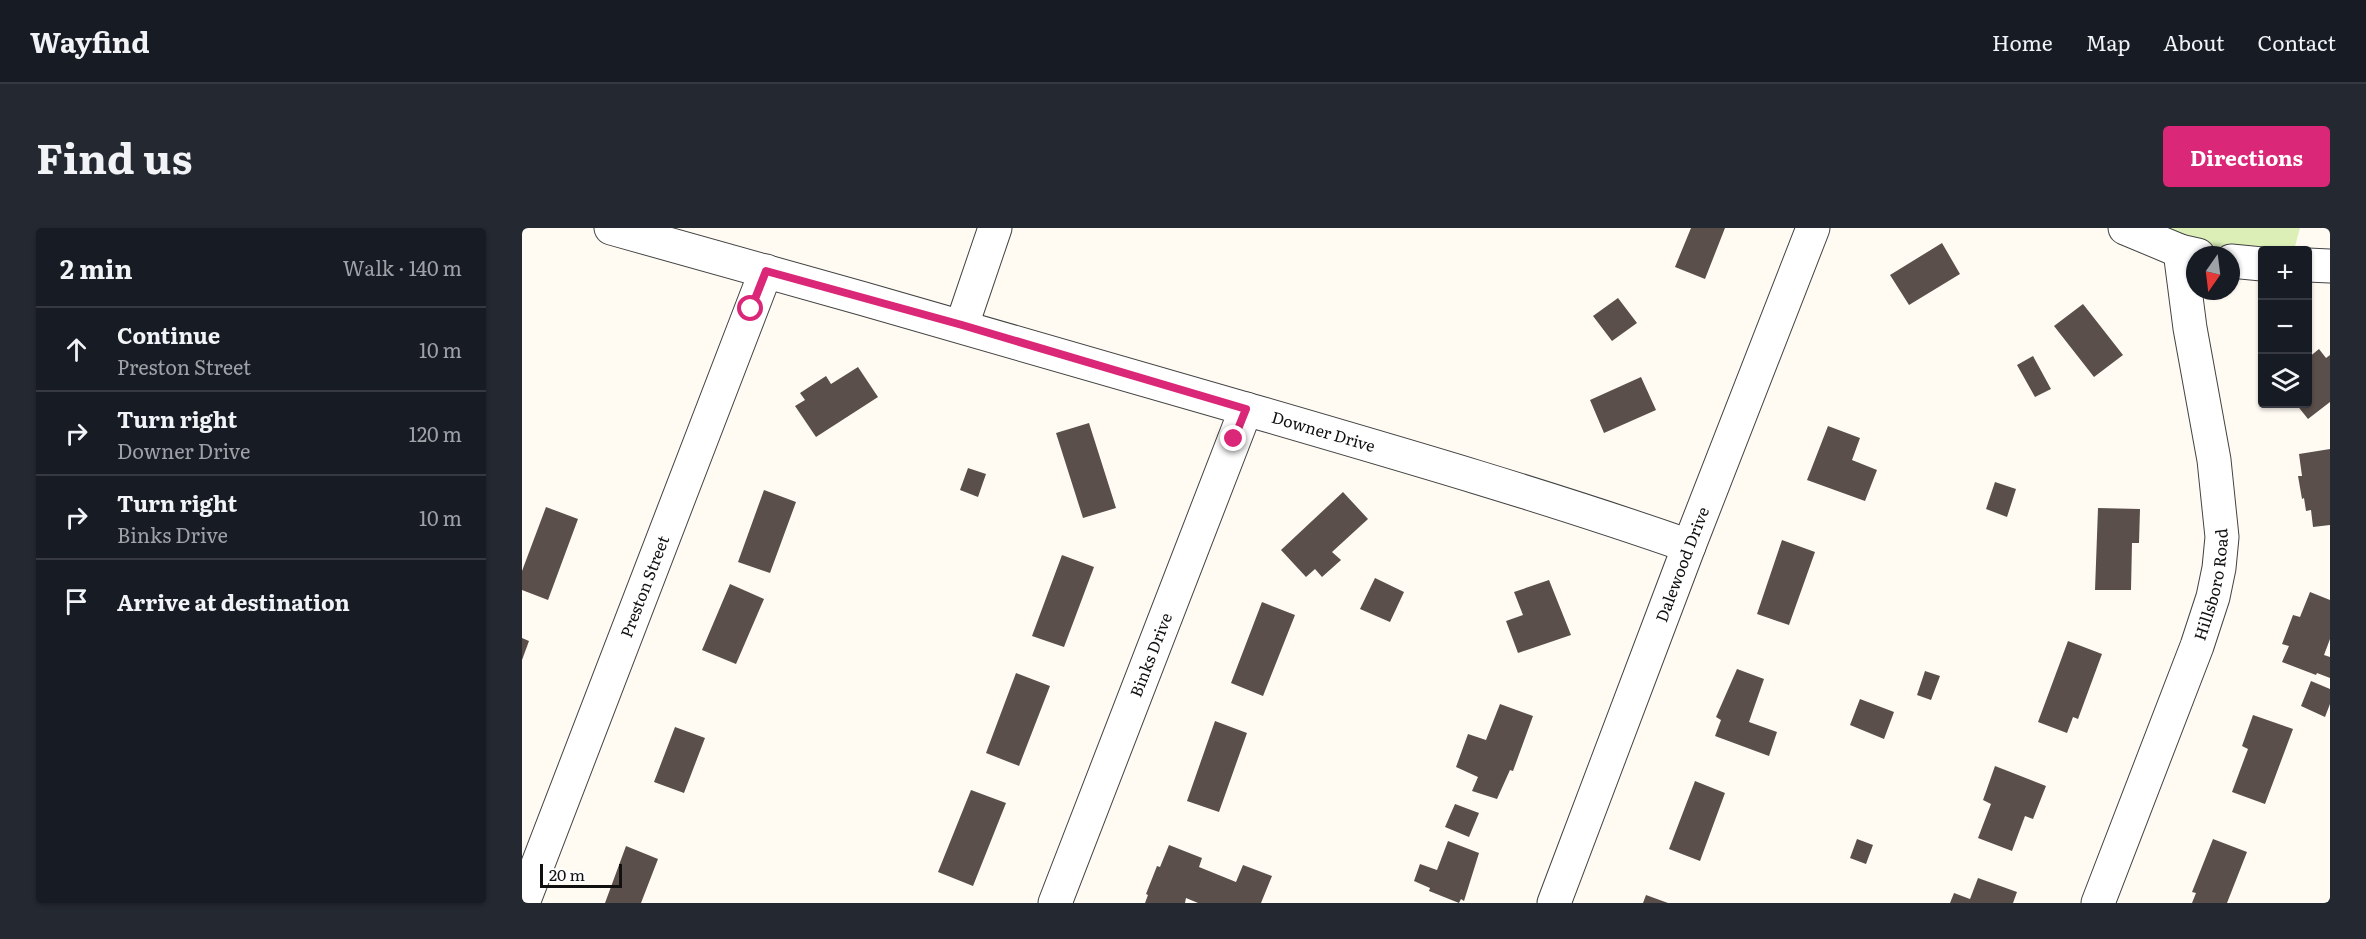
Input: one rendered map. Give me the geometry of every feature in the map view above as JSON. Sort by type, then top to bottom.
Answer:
[{"type":"street","name":"Downer Drive","points":[[611,228],[962,325],[1516,489],[1689,546]]},
{"type":"street","points":[[962,325],[995,228]]},
{"type":"street","name":"Dalewood Drive","points":[[1554,903],[1689,546],[1813,228]]},
{"type":"street","points":[[2125,228],[2186,252]]},
{"type":"street","points":[[2240,262],[2258,264]]},
{"type":"street","points":[[2312,265],[2330,266]]},
{"type":"street","name":"Preston Street","points":[[523,903],[766,271]]},
{"type":"street","name":"Hillsboro Road","points":[[2098,903],[2197,646],[2213,597],[2219,568],[2222,537],[2214,460],[2190,328],[2190,300]]},
{"type":"street","name":"Binks Drive","points":[[1055,903],[1246,409]]},
{"type":"green space","points":[[2154,228],[2300,228],[2295,246],[2258,246],[2258,251],[2240,249],[2240,246],[2212,246]]},
{"type":"building","points":[[1691,228],[1725,228],[1705,279],[1675,267]]},
{"type":"building","points":[[1942,243],[1960,274],[1909,305],[1890,275]]},
{"type":"building","points":[[1618,298],[1637,323],[1612,341],[1593,316]]},
{"type":"building","points":[[2083,304],[2123,355],[2094,377],[2054,326]]},
{"type":"building","points":[[2319,349],[2326,358],[2330,355],[2330,402],[2308,419],[2299,408],[2312,408],[2312,355]]},
{"type":"building","points":[[2033,356],[2051,389],[2035,397],[2017,365]]},
{"type":"building","points":[[858,367],[878,397],[816,437],[795,406],[805,400],[800,393],[826,376],[831,384]]},
{"type":"building","points":[[1641,377],[1656,410],[1604,433],[1590,400]]},
{"type":"building","points":[[1089,423],[1116,508],[1083,518],[1056,433]]},
{"type":"building","points":[[1828,426],[1860,438],[1852,460],[1877,470],[1865,501],[1807,480]]},
{"type":"building","points":[[2330,449],[2330,525],[2313,527],[2311,510],[2306,511],[2304,498],[2302,499],[2298,476],[2302,476],[2299,454]]},
{"type":"building","points":[[968,468],[986,474],[978,497],[960,490]]},
{"type":"building","points":[[1995,482],[2016,489],[2007,517],[1986,509]]},
{"type":"building","points":[[764,490],[796,502],[770,573],[738,562]]},
{"type":"building","points":[[1343,492],[1368,519],[1332,552],[1341,560],[1322,577],[1315,569],[1306,577],[1281,550]]},
{"type":"building","points":[[546,507],[578,519],[548,600],[522,590],[522,571]]},
{"type":"building","points":[[2098,508],[2140,509],[2139,543],[2132,543],[2131,590],[2095,590]]},
{"type":"building","points":[[1782,540],[1815,552],[1789,625],[1757,614]]},
{"type":"building","points":[[1062,555],[1094,567],[1064,647],[1032,636]]},
{"type":"building","points":[[1375,578],[1404,592],[1390,622],[1360,609]]},
{"type":"building","points":[[1549,580],[1571,635],[1518,653],[1506,621],[1523,615],[1514,592]]},
{"type":"building","points":[[730,584],[764,599],[736,664],[702,650]]},
{"type":"building","points":[[2310,592],[2330,600],[2330,639],[2324,655],[2330,657],[2330,678],[2282,662],[2289,646],[2282,644],[2293,615],[2300,617]]},
{"type":"building","points":[[1262,602],[1295,615],[1263,696],[1231,683]]},
{"type":"building","points":[[522,638],[529,641],[522,660]]},
{"type":"building","points":[[2068,641],[2102,654],[2078,719],[2073,717],[2067,733],[2038,722]]},
{"type":"building","points":[[1737,669],[1764,679],[1749,722],[1777,732],[1769,756],[1715,736],[1721,720],[1716,717]]},
{"type":"building","points":[[1925,671],[1940,676],[1931,700],[1917,695]]},
{"type":"building","points":[[1016,673],[1050,686],[1019,766],[986,753]]},
{"type":"building","points":[[2311,681],[2330,689],[2330,704],[2325,717],[2301,706]]},
{"type":"building","points":[[1860,699],[1894,712],[1884,739],[1850,725]]},
{"type":"building","points":[[1500,704],[1533,716],[1513,771],[1510,770],[1497,799],[1472,791],[1478,777],[1456,767],[1468,734],[1486,740]]},
{"type":"building","points":[[2253,715],[2293,729],[2265,804],[2232,792],[2248,749],[2242,746]]},
{"type":"building","points":[[1215,721],[1247,733],[1219,812],[1187,801]]},
{"type":"building","points":[[675,727],[705,738],[684,793],[654,782]]},
{"type":"building","points":[[1995,766],[2046,786],[2033,819],[2025,816],[2012,851],[1978,838],[1991,804],[1983,800]]},
{"type":"building","points":[[1695,781],[1725,793],[1700,861],[1669,849]]},
{"type":"building","points":[[971,790],[1006,803],[973,886],[938,872]]},
{"type":"building","points":[[1455,804],[1479,813],[1469,837],[1445,827]]},
{"type":"building","points":[[1857,839],[1873,845],[1866,864],[1850,858]]},
{"type":"building","points":[[2213,839],[2247,852],[2227,903],[2192,903],[2196,893],[2192,892]]},
{"type":"building","points":[[1448,841],[1479,853],[1464,901],[1461,899],[1459,903],[1429,891],[1430,888],[1414,881],[1420,864],[1437,870]]},
{"type":"building","points":[[1169,845],[1202,858],[1199,867],[1236,882],[1243,865],[1272,876],[1261,903],[1198,903],[1186,898],[1185,903],[1145,903],[1148,895],[1146,894],[1157,866],[1160,867]]},
{"type":"building","points":[[626,846],[658,859],[641,903],[605,903]]},
{"type":"building","points":[[1978,878],[2017,892],[2013,903],[1950,903],[1954,893],[1970,899]]},
{"type":"building","points":[[1646,895],[1668,903],[1643,903]]},
{"type":"route","points":[[751,309],[766,271],[962,325],[1246,409],[1234,439]]}]
